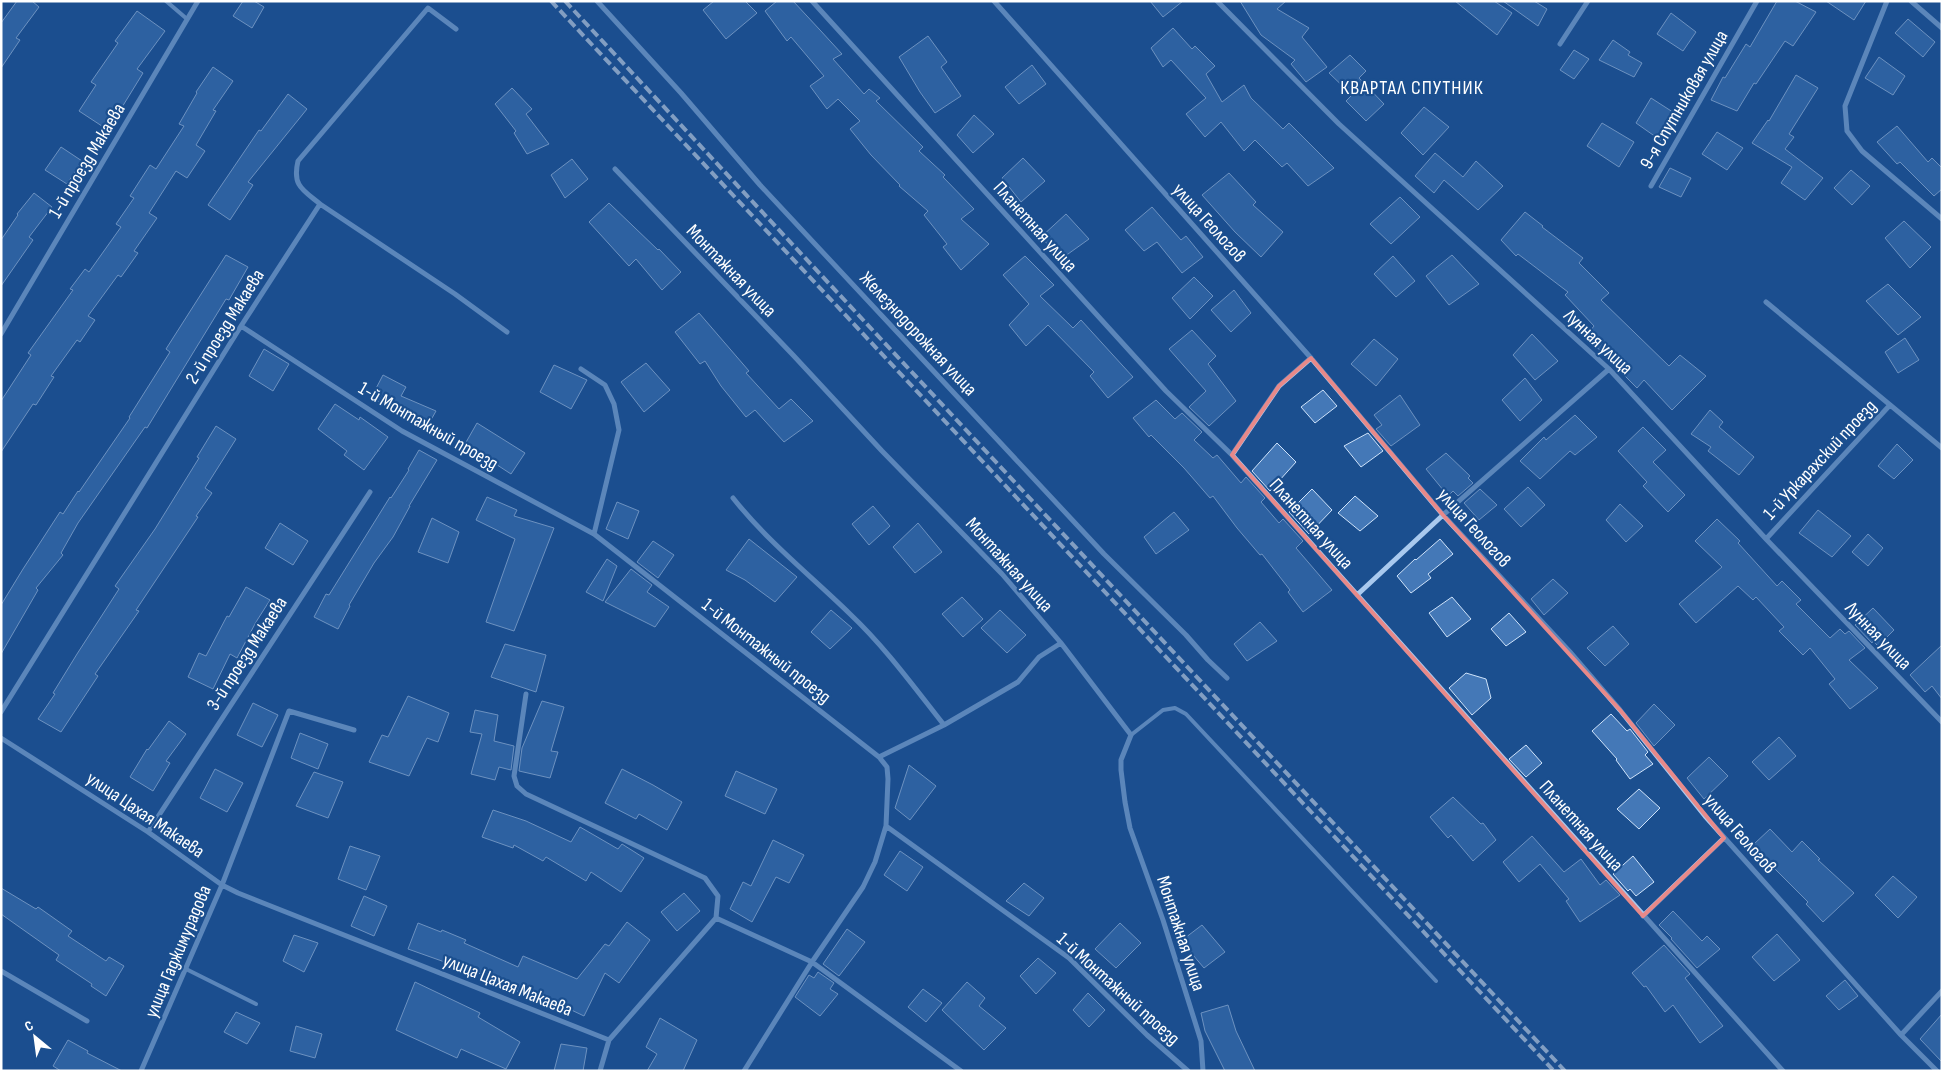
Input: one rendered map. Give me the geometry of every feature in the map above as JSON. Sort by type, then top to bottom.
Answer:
[{"type":"street","name":"1-й проезд Макаева","points":[[1,334],[198,1]]},
{"type":"street","name":"Железнодорожная улица","points":[[597,1],[681,93],[760,184],[1104,554],[1227,678]]},
{"type":"street","name":"Планетная улица","points":[[812,1],[1166,391],[1232,455],[1783,1071]]},
{"type":"street","name":"улица Геологов","points":[[994,1],[1311,358],[1443,515],[1614,702],[1724,838],[1901,1035],[1937,1071]]},
{"type":"street","name":"Лунная улица","points":[[1217,1],[1339,124],[1609,369],[1766,539],[1942,722]]},
{"type":"street","points":[[1560,44],[1588,1]]},
{"type":"street","name":"9-я Спутниковая улица","points":[[1651,186],[1757,1]]},
{"type":"street","points":[[1887,1],[1845,106],[1847,131],[1862,151],[1942,219]]},
{"type":"street","points":[[1911,1],[1942,28]]},
{"type":"street","points":[[456,29],[428,8],[298,161],[295,174],[301,188],[320,204],[455,294],[507,332]]},
{"type":"street","name":"Монтажная улица","points":[[615,169],[786,348],[882,452],[1002,574],[1061,643],[1131,735],[1122,760],[1122,779],[1128,820],[1201,1041],[1203,1071]]},
{"type":"street","name":"2-й проезд Макаева","points":[[1,712],[241,326],[320,204]]},
{"type":"street","points":[[1766,302],[1890,405]]},
{"type":"street","name":"1-й Монтажный проезд","points":[[241,326],[402,431],[594,534],[879,756]]},
{"type":"street","points":[[1232,455],[1279,386],[1311,358]]},
{"type":"street","points":[[1356,595],[1443,515],[1609,369]]},
{"type":"street","points":[[581,370],[605,384],[614,404],[619,430],[594,534]]},
{"type":"street","name":"1-й Уркарахский проезд","points":[[1766,539],[1890,405],[1942,448]]},
{"type":"street","name":"3-й проезд Макаева","points":[[148,832],[370,492]]},
{"type":"street","points":[[733,498],[765,534],[810,578],[851,614],[881,647],[944,725]]},
{"type":"street","points":[[744,1071],[812,962],[863,887],[875,862],[886,826],[889,791],[887,767],[879,756],[944,725],[1018,682],[1039,657],[1061,643]]},
{"type":"street","points":[[526,694],[514,776],[517,786],[526,794],[706,878],[718,896],[716,918],[609,1040],[600,1071]]},
{"type":"street","name":"улица Гаджимурадова","points":[[141,1071],[222,884],[289,710],[354,730]]},
{"type":"street","name":"улица Цахая Макаева","points":[[1,738],[148,832],[222,884],[247,897],[609,1040]]},
{"type":"street","name":"1-й Монтажный проезд","points":[[886,826],[1069,958],[1147,1035],[1188,1071]]},
{"type":"street","points":[[1643,916],[1724,838]]},
{"type":"street","points":[[716,918],[812,962],[962,1071]]},
{"type":"street","points":[[1,971],[87,1021]]},
{"type":"street","points":[[1901,1035],[1942,991]]},
{"type":"lane","points":[[166,1],[187,19]]},
{"type":"lane","points":[[1131,735],[1163,710],[1175,708],[1186,714],[1436,981]]},
{"type":"lane","points":[[186,969],[256,1004]]},
{"type":"highlighted area","points":[[1311,358],[1443,515],[1620,710],[1724,838],[1643,916],[1232,455],[1279,386]]},
{"type":"building","points":[[17,1],[32,1],[39,7],[16,38],[20,40],[1,68],[1,23]]},
{"type":"building","points":[[243,1],[254,1],[264,7],[252,28],[233,16]]},
{"type":"building","points":[[714,1],[745,1],[757,13],[726,39],[703,10]]},
{"type":"building","points":[[777,1],[793,1],[842,54],[833,59],[864,94],[869,89],[880,98],[876,101],[923,147],[919,151],[945,175],[943,177],[974,209],[961,219],[989,244],[961,270],[943,247],[947,244],[924,215],[928,211],[899,186],[850,129],[860,121],[838,99],[827,109],[810,86],[824,76],[791,37],[787,41],[765,11]]},
{"type":"building","points":[[1150,1],[1183,1],[1163,17]]},
{"type":"building","points":[[1240,1],[1286,1],[1277,9],[1309,28],[1302,37],[1327,67],[1306,82],[1291,64],[1295,60],[1261,35]]},
{"type":"building","points":[[1455,1],[1494,1],[1512,13],[1497,35]]},
{"type":"building","points":[[1503,1],[1534,1],[1547,9],[1538,26]]},
{"type":"building","points":[[1777,1],[1795,1],[1816,12],[1793,46],[1785,41],[1756,84],[1754,83],[1737,111],[1711,100],[1723,77],[1725,78],[1746,44],[1750,47]]},
{"type":"building","points":[[1826,1],[1866,1],[1854,20]]},
{"type":"building","points":[[137,11],[165,31],[137,69],[143,73],[108,130],[79,111],[96,85],[91,82],[118,43],[115,41]]},
{"type":"building","points":[[1671,13],[1696,32],[1683,51],[1657,34]]},
{"type":"building","points":[[1908,19],[1935,42],[1923,57],[1895,33]]},
{"type":"building","points":[[1173,28],[1192,49],[1195,46],[1215,66],[1206,74],[1222,102],[1244,85],[1251,98],[1283,129],[1289,123],[1334,168],[1308,186],[1287,163],[1282,167],[1255,140],[1244,151],[1221,122],[1205,137],[1186,114],[1206,98],[1171,60],[1163,67],[1151,48]]},
{"type":"building","points":[[928,36],[947,62],[941,67],[961,96],[935,113],[899,57]]},
{"type":"building","points":[[1613,40],[1630,52],[1628,55],[1642,63],[1634,77],[1599,60]]},
{"type":"building","points":[[1574,50],[1589,59],[1574,79],[1560,70]]},
{"type":"building","points":[[1350,55],[1366,71],[1359,78],[1384,104],[1366,121],[1346,101],[1352,95],[1329,73]]},
{"type":"building","points":[[1879,57],[1905,76],[1893,95],[1865,78]]},
{"type":"building","points":[[1032,65],[1046,84],[1019,104],[1005,87]]},
{"type":"building","points":[[213,67],[233,81],[213,110],[216,111],[196,145],[205,151],[187,178],[176,171],[149,213],[157,218],[134,251],[138,253],[121,277],[118,275],[88,316],[95,320],[80,342],[77,340],[51,376],[54,377],[36,405],[33,404],[1,452],[1,401],[31,355],[28,353],[73,290],[70,289],[85,269],[89,272],[121,227],[116,224],[134,198],[130,196],[150,165],[156,169],[184,126],[179,124],[196,92]]},
{"type":"building","points":[[1796,75],[1818,88],[1789,134],[1794,137],[1785,149],[1823,178],[1805,200],[1781,183],[1792,167],[1752,143],[1769,121]]},
{"type":"building","points":[[512,88],[532,109],[526,114],[549,144],[527,154],[514,133],[516,131],[495,104]]},
{"type":"building","points":[[288,94],[307,109],[248,182],[253,185],[230,220],[208,205],[259,130],[261,131]]},
{"type":"building","points":[[1651,98],[1679,116],[1663,142],[1636,123]]},
{"type":"building","points":[[1424,107],[1449,127],[1423,155],[1401,133]]},
{"type":"building","points":[[974,115],[994,134],[973,153],[957,135]]},
{"type":"building","points":[[1602,123],[1634,142],[1619,167],[1587,146]]},
{"type":"building","points":[[1897,126],[1928,162],[1932,158],[1942,168],[1942,189],[1934,196],[1900,162],[1897,164],[1877,142]]},
{"type":"building","points":[[1717,132],[1743,148],[1727,170],[1702,154]]},
{"type":"building","points":[[61,147],[82,161],[67,184],[45,170]]},
{"type":"building","points":[[1435,153],[1463,177],[1476,161],[1503,186],[1478,210],[1444,180],[1434,193],[1415,176]]},
{"type":"building","points":[[1023,158],[1045,181],[1021,202],[1002,178]]},
{"type":"building","points":[[572,159],[588,179],[565,198],[551,175]]},
{"type":"building","points":[[1670,168],[1691,178],[1681,197],[1659,187]]},
{"type":"building","points":[[1851,170],[1870,186],[1852,205],[1834,188]]},
{"type":"building","points":[[1229,173],[1256,202],[1253,205],[1283,232],[1261,257],[1235,232],[1202,195]]},
{"type":"building","points":[[34,193],[52,207],[29,237],[33,240],[1,286],[1,240],[17,214]]},
{"type":"building","points":[[1400,197],[1420,217],[1391,244],[1370,224]]},
{"type":"building","points":[[609,203],[681,272],[662,290],[636,259],[629,266],[589,222]]},
{"type":"building","points":[[1152,207],[1181,240],[1186,236],[1203,257],[1182,273],[1157,242],[1144,251],[1125,230]]},
{"type":"building","points":[[1525,212],[1583,258],[1579,263],[1609,293],[1601,300],[1669,366],[1680,355],[1706,376],[1672,410],[1644,380],[1637,388],[1616,367],[1618,366],[1585,337],[1594,326],[1565,295],[1568,292],[1518,254],[1516,256],[1501,240]]},
{"type":"building","points":[[1066,214],[1089,239],[1061,259],[1041,237]]},
{"type":"building","points":[[1904,221],[1931,247],[1910,268],[1885,238]]},
{"type":"building","points":[[226,255],[248,267],[229,300],[226,299],[147,428],[145,427],[78,523],[61,553],[63,555],[36,588],[38,590],[1,654],[1,605],[60,512],[63,514],[130,418],[170,352],[166,349]]},
{"type":"building","points":[[1452,255],[1479,284],[1449,305],[1426,276]]},
{"type":"building","points":[[1025,256],[1054,285],[1040,296],[1073,328],[1081,320],[1133,377],[1108,398],[1090,376],[1094,372],[1048,325],[1026,346],[1009,325],[1029,304],[1003,275]]},
{"type":"building","points":[[1393,256],[1415,281],[1396,297],[1374,274]]},
{"type":"building","points":[[1194,277],[1213,296],[1190,319],[1172,298]]},
{"type":"building","points":[[1888,284],[1921,317],[1898,335],[1866,301]]},
{"type":"building","points":[[1234,290],[1251,313],[1231,332],[1211,310]]},
{"type":"building","points":[[699,313],[749,371],[746,373],[779,409],[791,399],[813,421],[784,442],[755,410],[746,417],[721,386],[705,361],[700,364],[675,332]]},
{"type":"building","points":[[1192,330],[1216,356],[1208,364],[1236,401],[1209,426],[1189,407],[1206,391],[1169,349]]},
{"type":"building","points":[[1532,334],[1558,361],[1535,380],[1513,355]]},
{"type":"building","points":[[1905,338],[1919,360],[1898,373],[1885,352]]},
{"type":"building","points":[[1374,339],[1398,359],[1376,386],[1351,364]]},
{"type":"building","points":[[264,349],[289,364],[273,391],[249,376]]},
{"type":"building","points":[[646,363],[670,390],[644,412],[621,382]]},
{"type":"building","points":[[554,365],[587,380],[571,409],[540,392]]},
{"type":"building","points":[[383,375],[406,387],[401,396],[436,411],[426,429],[403,417],[405,415],[371,398]]},
{"type":"building","points":[[1525,378],[1542,400],[1520,421],[1502,400]]},
{"type":"building","points":[[1323,390],[1337,406],[1315,423],[1301,407]]},
{"type":"building","points":[[1400,395],[1420,425],[1391,446],[1376,429],[1382,425],[1374,415]]},
{"type":"building","points":[[1156,400],[1175,419],[1182,413],[1202,432],[1194,440],[1213,458],[1217,455],[1241,483],[1246,477],[1265,498],[1261,502],[1279,523],[1283,519],[1303,541],[1296,548],[1332,590],[1303,612],[1288,592],[1290,590],[1262,554],[1260,555],[1237,528],[1213,496],[1210,498],[1184,468],[1151,435],[1149,437],[1133,418]]},
{"type":"building","points":[[335,404],[359,420],[360,417],[388,437],[364,470],[344,455],[347,451],[318,429]]},
{"type":"building","points":[[1710,410],[1723,422],[1719,427],[1754,457],[1739,475],[1708,451],[1711,447],[1691,434]]},
{"type":"building","points":[[1575,415],[1597,437],[1575,455],[1570,451],[1540,479],[1520,461],[1544,437],[1546,440]]},
{"type":"building","points":[[477,423],[525,453],[511,474],[465,444]]},
{"type":"building","points":[[216,426],[236,439],[205,488],[212,493],[136,610],[139,611],[95,674],[98,676],[61,732],[38,719],[119,589],[115,586],[155,529],[199,458],[197,457]]},
{"type":"building","points":[[1643,427],[1666,450],[1653,462],[1685,495],[1668,512],[1643,486],[1647,482],[1618,451]]},
{"type":"building","points":[[1368,433],[1383,451],[1361,467],[1344,446]]},
{"type":"building","points":[[1277,443],[1296,462],[1270,491],[1252,471]]},
{"type":"building","points":[[1897,444],[1913,460],[1894,479],[1878,466]]},
{"type":"building","points":[[419,450],[437,460],[393,537],[374,563],[349,605],[338,629],[314,617],[326,594],[329,595],[409,470]]},
{"type":"building","points":[[1446,453],[1470,476],[1468,478],[1473,483],[1458,496],[1453,491],[1448,496],[1426,469]]},
{"type":"building","points":[[1528,487],[1545,505],[1521,527],[1504,509]]},
{"type":"building","points":[[1312,489],[1332,510],[1309,534],[1289,512]]},
{"type":"building","points":[[1480,489],[1497,505],[1479,520],[1464,503]]},
{"type":"building","points":[[1355,496],[1378,516],[1360,531],[1338,513]]},
{"type":"building","points":[[487,497],[517,510],[514,516],[554,528],[514,631],[486,622],[515,539],[476,520]]},
{"type":"building","points":[[617,502],[639,511],[628,539],[606,529]]},
{"type":"building","points":[[1620,504],[1643,526],[1626,542],[1606,520]]},
{"type":"building","points":[[873,506],[890,526],[869,545],[852,524]]},
{"type":"building","points":[[1818,510],[1851,536],[1832,557],[1799,533]]},
{"type":"building","points":[[1174,512],[1189,530],[1156,554],[1144,537]]},
{"type":"building","points":[[432,518],[459,532],[448,563],[418,552]]},
{"type":"building","points":[[1717,519],[1740,541],[1738,543],[1777,586],[1782,581],[1801,600],[1796,604],[1830,638],[1840,629],[1845,634],[1849,631],[1865,648],[1849,660],[1878,688],[1850,709],[1829,684],[1835,679],[1810,648],[1803,655],[1779,631],[1784,627],[1756,597],[1753,600],[1738,586],[1696,623],[1679,604],[1722,567],[1695,541]]},
{"type":"building","points":[[280,523],[308,541],[293,565],[265,548]]},
{"type":"building","points":[[918,523],[942,552],[915,573],[893,547]]},
{"type":"building","points":[[1868,534],[1883,548],[1868,566],[1852,552]]},
{"type":"building","points":[[749,539],[797,577],[775,602],[745,580],[726,570]]},
{"type":"building","points":[[1440,539],[1453,554],[1428,574],[1431,578],[1411,593],[1397,576]]},
{"type":"building","points":[[653,541],[674,555],[658,578],[637,562]]},
{"type":"building","points":[[607,559],[617,566],[603,601],[586,592]]},
{"type":"building","points":[[631,569],[652,585],[647,592],[669,607],[655,627],[605,602]]},
{"type":"building","points":[[1553,579],[1568,593],[1544,615],[1531,599]]},
{"type":"building","points":[[246,587],[270,600],[237,658],[230,654],[213,689],[188,677],[199,653],[206,656],[227,616],[229,617]]},
{"type":"building","points":[[962,597],[983,619],[963,637],[942,614]]},
{"type":"building","points":[[1452,597],[1471,619],[1447,637],[1429,613]]},
{"type":"building","points":[[1873,608],[1894,630],[1878,646],[1873,641],[1872,643],[1855,625]]},
{"type":"building","points":[[831,610],[852,628],[830,649],[811,632]]},
{"type":"building","points":[[1000,610],[1026,635],[1007,653],[981,628]]},
{"type":"building","points":[[1509,613],[1526,632],[1506,646],[1491,629]]},
{"type":"building","points":[[1260,622],[1277,641],[1247,661],[1234,644]]},
{"type":"building","points":[[1613,626],[1629,644],[1605,666],[1587,648]]},
{"type":"building","points":[[505,644],[546,655],[536,692],[491,677]]},
{"type":"building","points":[[1942,645],[1942,699],[1932,686],[1925,692],[1910,675]]},
{"type":"building","points":[[1466,673],[1486,679],[1491,698],[1472,715],[1449,688]]},
{"type":"building","points":[[408,696],[449,713],[438,742],[427,738],[409,776],[369,762],[382,735],[388,737]]},
{"type":"building","points":[[542,701],[564,707],[551,751],[558,752],[550,778],[519,771],[522,748]]},
{"type":"building","points":[[253,703],[278,715],[262,747],[237,735]]},
{"type":"building","points":[[1654,704],[1675,725],[1654,746],[1636,723]]},
{"type":"building","points":[[475,710],[498,715],[494,741],[514,746],[511,770],[499,767],[495,780],[471,774],[482,734],[470,732]]},
{"type":"building","points":[[1611,714],[1627,731],[1630,729],[1648,752],[1645,755],[1653,764],[1630,779],[1617,759],[1592,731]]},
{"type":"building","points":[[169,721],[186,734],[166,761],[170,763],[153,791],[130,777],[147,749]]},
{"type":"building","points":[[300,733],[328,744],[318,769],[291,758]]},
{"type":"building","points":[[1779,737],[1796,756],[1769,780],[1752,762]]},
{"type":"building","points":[[1526,745],[1542,763],[1526,777],[1509,759]]},
{"type":"building","points":[[1709,757],[1728,776],[1704,799],[1687,778]]},
{"type":"building","points":[[909,765],[936,786],[910,820],[895,808]]},
{"type":"building","points":[[215,769],[243,783],[227,812],[200,798]]},
{"type":"building","points":[[622,769],[682,802],[667,830],[639,814],[636,819],[605,803]]},
{"type":"building","points":[[736,771],[777,789],[765,814],[725,796]]},
{"type":"building","points":[[314,772],[343,782],[328,818],[296,806]]},
{"type":"building","points":[[1639,789],[1660,808],[1639,829],[1617,809]]},
{"type":"building","points":[[1453,797],[1481,824],[1483,823],[1496,840],[1473,861],[1451,835],[1448,838],[1430,817]]},
{"type":"building","points":[[493,810],[526,821],[571,842],[580,827],[618,849],[622,844],[644,858],[621,892],[591,872],[586,881],[546,857],[543,861],[514,845],[513,848],[482,837]]},
{"type":"building","points":[[1770,829],[1792,852],[1802,841],[1820,859],[1818,860],[1854,893],[1823,922],[1806,904],[1808,902],[1772,866],[1754,844]]},
{"type":"building","points":[[1532,836],[1564,872],[1581,859],[1600,885],[1606,880],[1620,895],[1580,922],[1566,901],[1569,899],[1540,864],[1519,882],[1503,862]]},
{"type":"building","points":[[773,840],[804,855],[789,883],[776,877],[752,922],[730,909],[743,882],[751,886]]},
{"type":"building","points":[[350,846],[380,856],[366,890],[338,879]]},
{"type":"building","points":[[900,851],[923,867],[907,891],[884,875]]},
{"type":"building","points":[[1633,856],[1654,882],[1636,896],[1630,889],[1628,891],[1613,874]]},
{"type":"building","points":[[1893,876],[1917,897],[1898,918],[1875,895]]},
{"type":"building","points":[[1024,883],[1044,898],[1029,916],[1006,901]]},
{"type":"building","points":[[1,888],[36,909],[38,907],[72,931],[68,936],[106,961],[109,957],[124,966],[106,996],[91,986],[92,984],[56,960],[59,955],[1,914]]},
{"type":"building","points":[[684,893],[700,911],[677,931],[661,912]]},
{"type":"building","points":[[364,896],[387,906],[374,936],[351,926]]},
{"type":"building","points":[[1673,911],[1702,941],[1707,936],[1720,949],[1697,968],[1659,925]]},
{"type":"building","points":[[627,922],[650,940],[619,983],[605,973],[584,1016],[563,1006],[560,1011],[457,963],[456,966],[408,949],[418,923],[466,940],[464,943],[518,967],[523,956],[577,979],[605,944],[609,946]]},
{"type":"building","points":[[1120,923],[1141,943],[1116,968],[1095,949]]},
{"type":"building","points":[[1202,925],[1225,952],[1204,968],[1181,941]]},
{"type":"building","points":[[847,929],[865,942],[839,976],[823,964]]},
{"type":"building","points":[[1777,934],[1800,960],[1774,981],[1752,957]]},
{"type":"building","points":[[294,935],[318,943],[304,972],[283,961]]},
{"type":"building","points":[[1664,945],[1690,974],[1685,978],[1723,1026],[1700,1043],[1673,1005],[1665,1012],[1646,986],[1644,987],[1632,973]]},
{"type":"building","points":[[1038,958],[1056,973],[1036,994],[1020,976]]},
{"type":"building","points":[[818,972],[834,983],[830,989],[838,994],[820,1016],[795,997],[809,975],[814,978]]},
{"type":"building","points":[[1845,980],[1858,996],[1839,1010],[1826,996]]},
{"type":"building","points":[[415,982],[480,1013],[478,1017],[520,1042],[506,1069],[461,1049],[457,1058],[396,1030]]},
{"type":"building","points":[[967,982],[985,998],[979,1006],[1006,1028],[984,1050],[942,1010]]},
{"type":"building","points":[[923,989],[942,1003],[926,1022],[908,1007]]},
{"type":"building","points":[[1088,993],[1105,1010],[1089,1027],[1073,1010]]},
{"type":"building","points":[[1228,1005],[1236,1031],[1255,1071],[1225,1071],[1205,1031],[1201,1013]]},
{"type":"building","points":[[236,1012],[260,1023],[247,1044],[224,1032]]},
{"type":"building","points":[[1942,1014],[1942,1062],[1920,1039]]},
{"type":"building","points":[[660,1018],[697,1040],[683,1071],[647,1071],[657,1054],[646,1047]]},
{"type":"building","points":[[296,1026],[322,1034],[315,1058],[290,1051]]},
{"type":"building","points":[[68,1040],[88,1051],[87,1053],[122,1071],[61,1071],[53,1066]]},
{"type":"building","points":[[561,1044],[587,1048],[583,1071],[554,1071]]},
{"type":"railway","points":[[551,1],[1554,1071]]},
{"type":"railway","points":[[565,1],[1565,1071]]},
{"type":"district","name":"КВАРТАЛ СПУТНИК","points":[[1412,87]]}]
